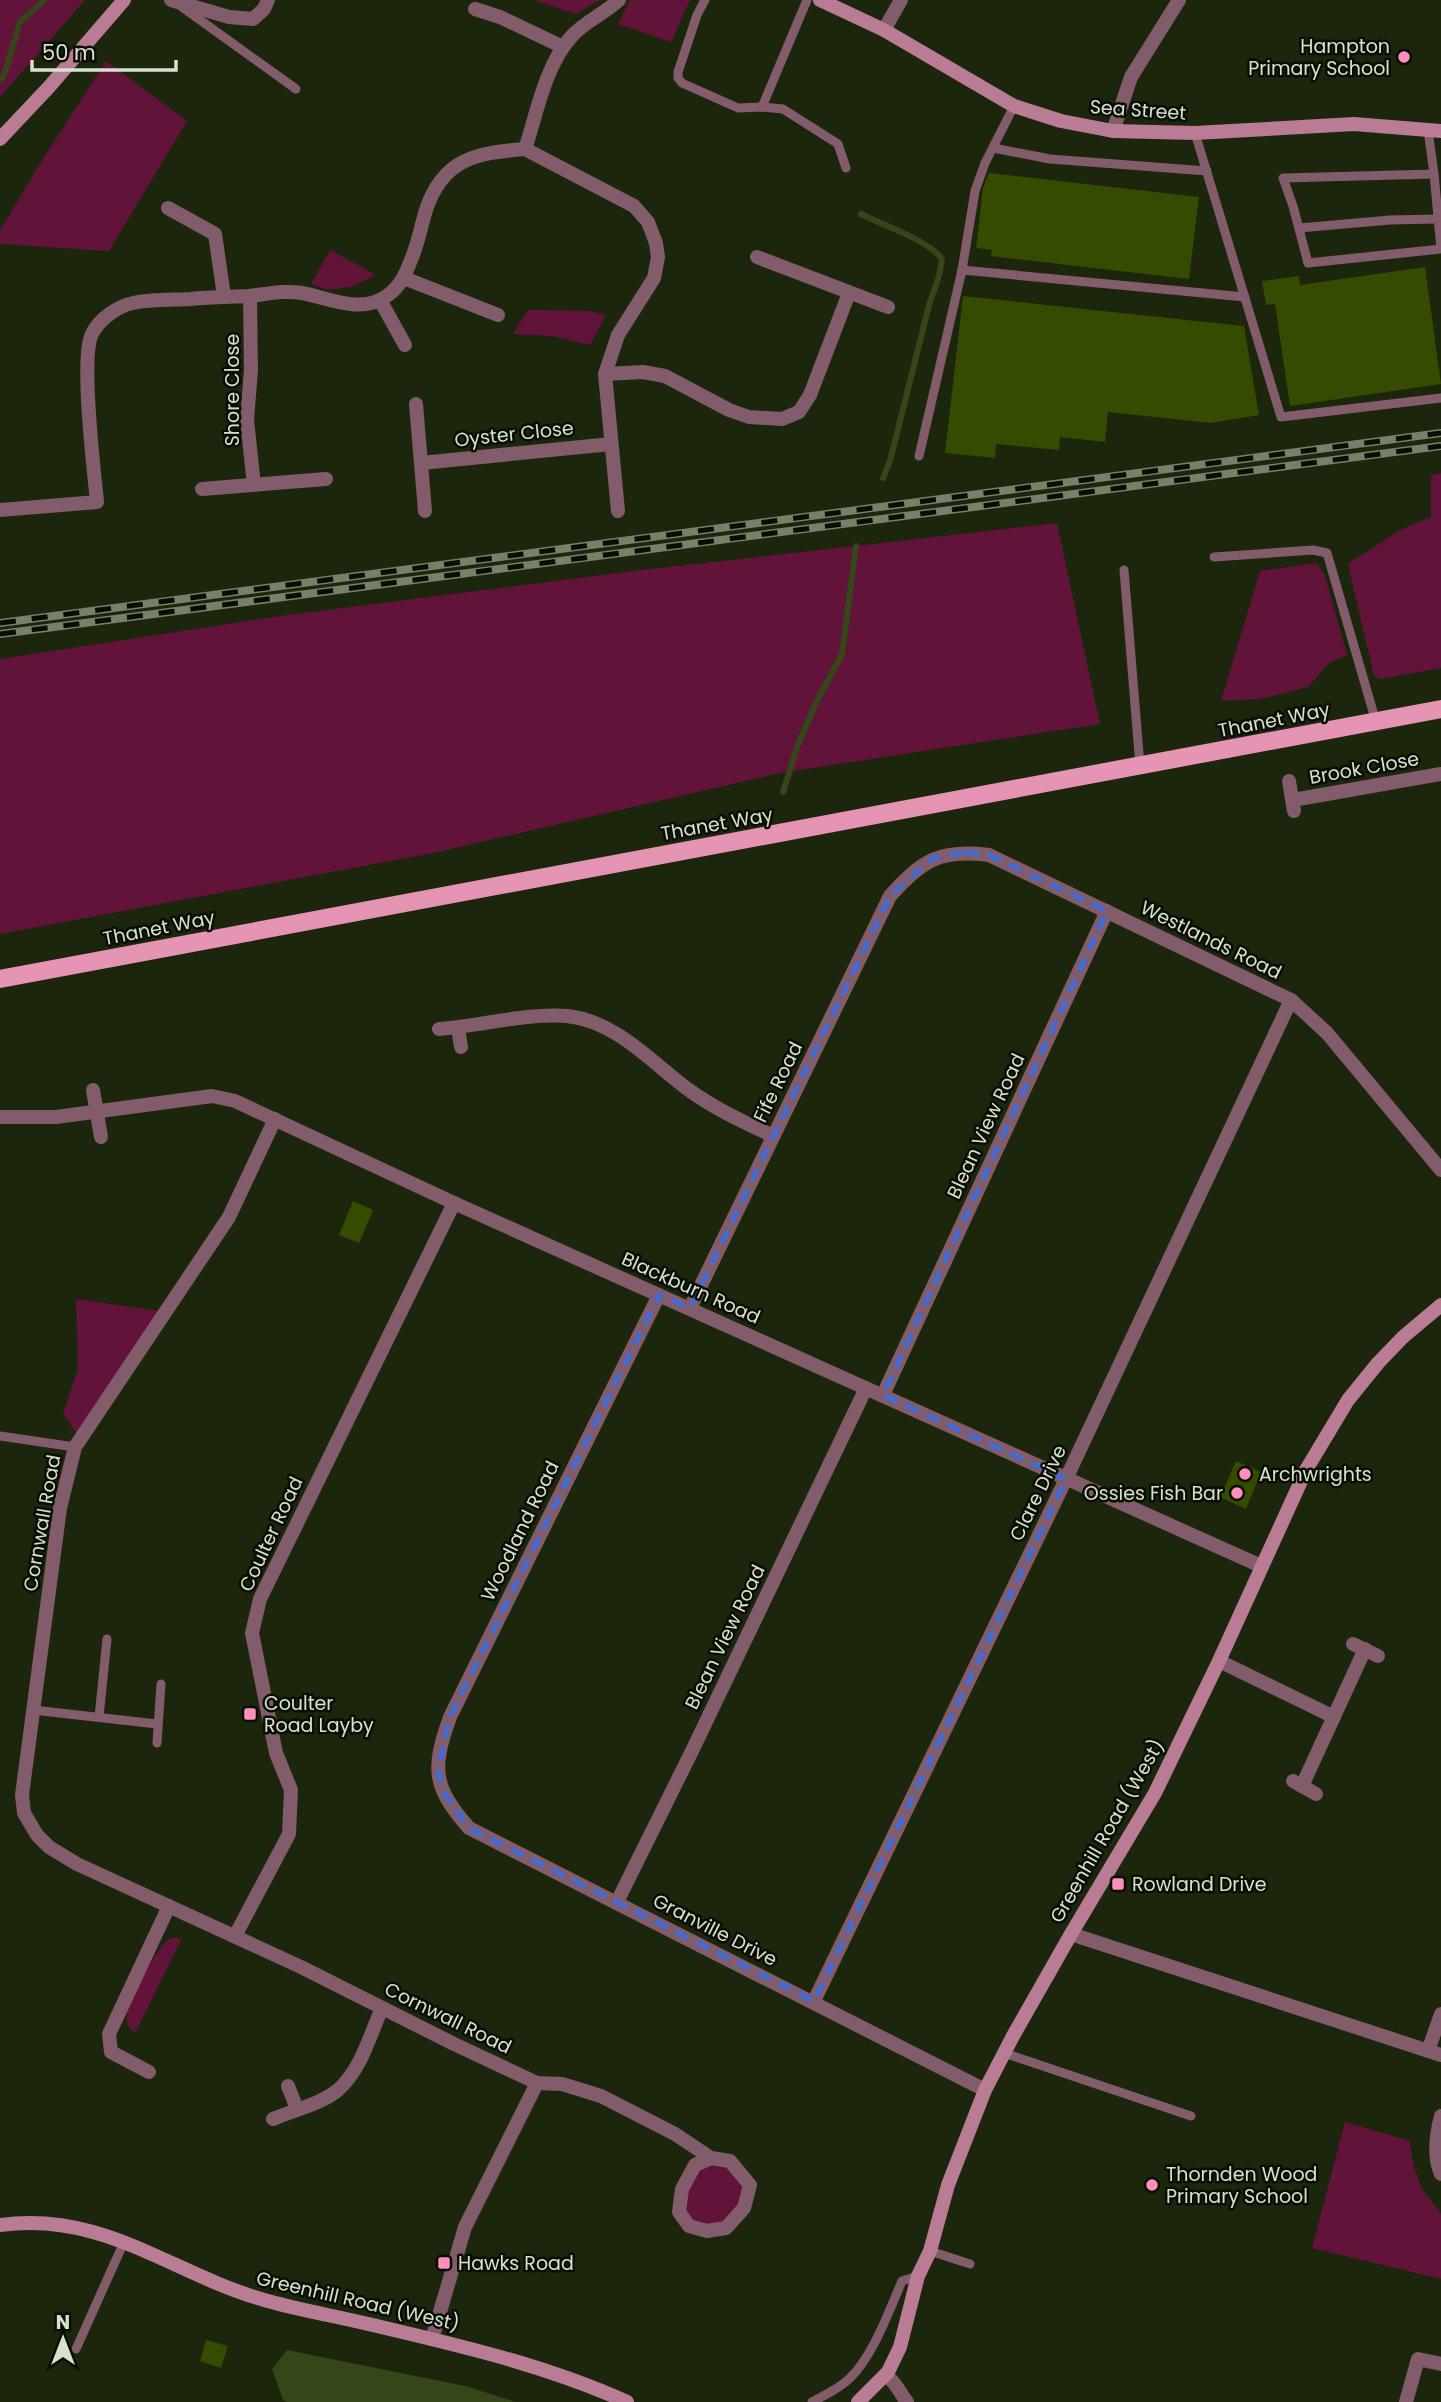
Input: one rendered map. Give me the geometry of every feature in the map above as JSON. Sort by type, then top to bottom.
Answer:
[{"type":"main road","name":"Thanet Way","points":[[0,979],[1441,709]]},
{"type":"street","points":[[0,139],[124,0]]},
{"type":"street","points":[[173,1],[229,17],[253,19],[264,9],[268,0]]},
{"type":"street","points":[[526,149],[552,68],[563,47],[573,34],[619,0]]},
{"type":"street","name":"Sea Street","points":[[820,0],[884,30],[1014,106],[1061,121],[1113,131],[1195,133],[1354,124],[1434,131]]},
{"type":"street","points":[[884,30],[901,0]]},
{"type":"street","points":[[1113,131],[1131,78],[1179,0]]},
{"type":"street","points":[[475,9],[511,22],[563,47]]},
{"type":"street","points":[[0,510],[97,502],[88,345],[92,333],[103,318],[132,303],[250,296],[278,291],[353,305],[380,300],[389,295],[404,278],[436,186],[450,169],[487,152],[526,149],[634,206],[643,214],[653,234],[658,257],[654,278],[618,335],[605,374],[618,511]]},
{"type":"street","points":[[168,208],[215,234],[224,296]]},
{"type":"street","points":[[757,257],[888,307]]},
{"type":"street","points":[[404,278],[498,315]]},
{"type":"street","points":[[605,374],[643,372],[665,376],[729,410],[749,417],[782,419],[799,412],[810,395],[849,293]]},
{"type":"street","name":"Shore Close","points":[[250,296],[251,370],[247,420],[254,485]]},
{"type":"street","points":[[380,300],[405,345]]},
{"type":"street","points":[[416,404],[425,511]]},
{"type":"street","name":"Oyster Close","points":[[421,463],[611,444]]},
{"type":"street","points":[[202,489],[326,479]]},
{"type":"street","name":"Brook Close","points":[[1289,780],[1294,805],[1441,774]]},
{"type":"street","name":"Westlands Road","points":[[908,876],[933,858],[965,852],[989,855],[1291,1000],[1327,1033],[1441,1170]]},
{"type":"street","name":"Fife Road","points":[[690,1308],[890,896],[908,876]]},
{"type":"street","name":"Blean View Road","points":[[883,1395],[1107,911]]},
{"type":"street","name":"Clare Drive","points":[[814,2001],[1066,1479],[1291,1000]]},
{"type":"street","points":[[439,1029],[534,1016],[569,1016],[610,1028],[717,1109],[773,1136]]},
{"type":"street","points":[[458,1028],[461,1046]]},
{"type":"street","points":[[93,1090],[101,1137]]},
{"type":"street","name":"Blackburn Road","points":[[0,1117],[56,1118],[212,1096],[235,1101],[454,1203],[1261,1566]]},
{"type":"street","name":"Cornwall Road","points":[[275,1119],[229,1217],[75,1447],[60,1508],[22,1795],[24,1812],[37,1835],[48,1847],[77,1864],[235,1936],[537,2083],[562,2084],[601,2096],[675,2134],[711,2158],[730,2161],[750,2185],[744,2208],[726,2228],[707,2231],[689,2226],[679,2212],[682,2189],[695,2165],[711,2158]]},
{"type":"street","name":"Coulter Road","points":[[235,1936],[289,1834],[291,1816],[291,1790],[276,1753],[253,1633],[260,1599],[454,1203]]},
{"type":"street","name":"Woodland Road","points":[[442,1790],[438,1751],[450,1717],[659,1295]]},
{"type":"street","name":"Greenhill Road (West)","points":[[858,2402],[886,2375],[903,2339],[918,2276],[930,2252],[948,2185],[985,2090],[1071,1934],[1155,1793],[1306,1470],[1348,1400],[1395,1346],[1441,1305]]},
{"type":"street","name":"Blean View Road","points":[[617,1902],[866,1388]]},
{"type":"street","points":[[1316,1794],[1298,1783],[1334,1717],[1365,1650]]},
{"type":"street","points":[[1219,1661],[1334,1717]]},
{"type":"street","name":"Granville Drive","points":[[442,1790],[453,1810],[469,1828],[985,2090]]},
{"type":"street","points":[[149,2072],[111,2052],[109,2034],[169,1906]]},
{"type":"street","points":[[1071,1934],[1434,2053],[1441,2014]]},
{"type":"street","points":[[273,2119],[327,2097],[339,2089],[356,2068],[382,2008]]},
{"type":"street","points":[[432,2339],[465,2227],[537,2083]]},
{"type":"street","points":[[288,2085],[297,2109]]},
{"type":"street","points":[[1441,2116],[1436,2135],[1441,2174]]},
{"type":"street","name":"Greenhill Road (West)","points":[[0,2225],[55,2223],[98,2232],[256,2298],[432,2339],[538,2368],[627,2402]]},
{"type":"street","points":[[1406,2402],[1418,2359],[1441,2364]]},
{"type":"street","points":[[886,2375],[899,2385],[907,2402]]},
{"type":"lane","points":[[705,0],[697,15],[678,72],[682,83],[738,108],[783,109],[838,144],[846,168]]},
{"type":"lane","points":[[762,107],[807,0]]},
{"type":"lane","points":[[173,1],[296,89]]},
{"type":"lane","points":[[919,456],[962,270],[975,191],[985,163],[1014,106]]},
{"type":"lane","points":[[1434,131],[1434,174],[1441,249],[1308,263],[1300,228],[1283,178],[1434,174]]},
{"type":"lane","points":[[1195,133],[1281,417],[1441,398]]},
{"type":"lane","points":[[993,148],[1050,159],[1207,171]]},
{"type":"lane","points":[[1300,228],[1437,219]]},
{"type":"lane","points":[[962,270],[1245,297]]},
{"type":"lane","points":[[1214,557],[1313,550],[1327,553],[1376,722]]},
{"type":"lane","points":[[1124,570],[1140,766]]},
{"type":"lane","points":[[0,1436],[75,1447]]},
{"type":"lane","points":[[99,1717],[107,1639]]},
{"type":"lane","points":[[157,1743],[161,1684]]},
{"type":"lane","points":[[33,1710],[157,1724]]},
{"type":"lane","points":[[1004,2053],[1191,2116]]},
{"type":"lane","points":[[76,2349],[124,2242]]},
{"type":"lane","points":[[930,2252],[970,2264]]},
{"type":"lane","points":[[812,2402],[840,2386],[858,2370],[902,2281],[918,2276]]},
{"type":"highlighted area","points":[[965,852],[989,855],[1107,911],[883,1395],[1066,1479],[814,2001],[469,1828],[442,1790],[438,1770],[450,1717],[659,1295],[690,1308],[890,896],[933,858]]},
{"type":"shaded area","points":[[0,0],[85,0],[0,97]]},
{"type":"shaded area","points":[[534,0],[600,0],[576,14]]},
{"type":"shaded area","points":[[630,0],[690,0],[671,42],[618,24]]},
{"type":"shaded area","points":[[106,61],[187,121],[109,251],[0,244],[0,231]]},
{"type":"shaded area","points":[[330,250],[376,275],[351,287],[328,290],[311,284]]},
{"type":"shaded area","points":[[528,310],[590,311],[606,315],[590,345],[552,336],[513,334]]},
{"type":"shaded area","points":[[1441,473],[1441,668],[1380,679],[1374,676],[1348,564],[1400,530],[1431,517],[1431,475]]},
{"type":"shaded area","points":[[1057,523],[1100,724],[780,773],[433,853],[0,934],[0,659],[280,616],[642,570]]},
{"type":"shaded area","points":[[1317,563],[1325,576],[1347,655],[1330,662],[1308,687],[1261,699],[1221,701],[1260,571]]},
{"type":"shaded area","points":[[76,1299],[166,1312],[80,1438],[63,1414],[78,1369]]},
{"type":"shaded area","points":[[170,1938],[182,1938],[135,2033],[127,2022],[129,2007],[151,1962]]},
{"type":"shaded area","points":[[1345,2122],[1410,2141],[1413,2164],[1422,2189],[1441,2214],[1441,2279],[1312,2248]]},
{"type":"shaded area","points":[[730,2161],[750,2185],[726,2228],[689,2226],[682,2189],[695,2165]]},
{"type":"shaded area","points":[[287,2350],[465,2386],[516,2402],[288,2402],[283,2400],[272,2369]]},
{"type":"building","points":[[989,173],[1199,197],[1189,279],[991,256],[992,250],[976,248],[983,188]]},
{"type":"building","points":[[1425,267],[1441,384],[1290,406],[1275,304],[1266,305],[1262,281],[1299,276],[1300,285]]},
{"type":"building","points":[[963,296],[1244,326],[1259,415],[1211,423],[1108,412],[1105,442],[1060,437],[1059,450],[996,444],[995,458],[945,453]]},
{"type":"building","points":[[353,1201],[373,1210],[359,1243],[339,1235]]},
{"type":"building","points":[[1236,1461],[1261,1472],[1246,1509],[1220,1497]]},
{"type":"building","points":[[206,2340],[228,2346],[221,2368],[200,2361]]},
{"type":"waterway","points":[[0,80],[4,75],[20,22],[44,0]]},
{"type":"waterway","points":[[861,214],[916,239],[942,259],[890,461],[883,478]]},
{"type":"waterway","points":[[783,792],[797,747],[842,654],[856,546]]},
{"type":"railway","points":[[0,623],[1441,433]]},
{"type":"railway","points":[[0,634],[1441,446]]},
{"type":"place","name":"Hampton Primary School","points":[[1404,57]]},
{"type":"place","name":"Archwrights","points":[[1245,1474]]},
{"type":"place","name":"Ossies Fish Bar","points":[[1237,1493]]},
{"type":"place","name":"Coulter Road Layby","points":[[250,1714]]},
{"type":"place","name":"Rowland Drive","points":[[1118,1884]]},
{"type":"place","name":"Thornden Wood Primary School","points":[[1152,2185]]},
{"type":"place","name":"Hawks Road","points":[[444,2263]]}]
